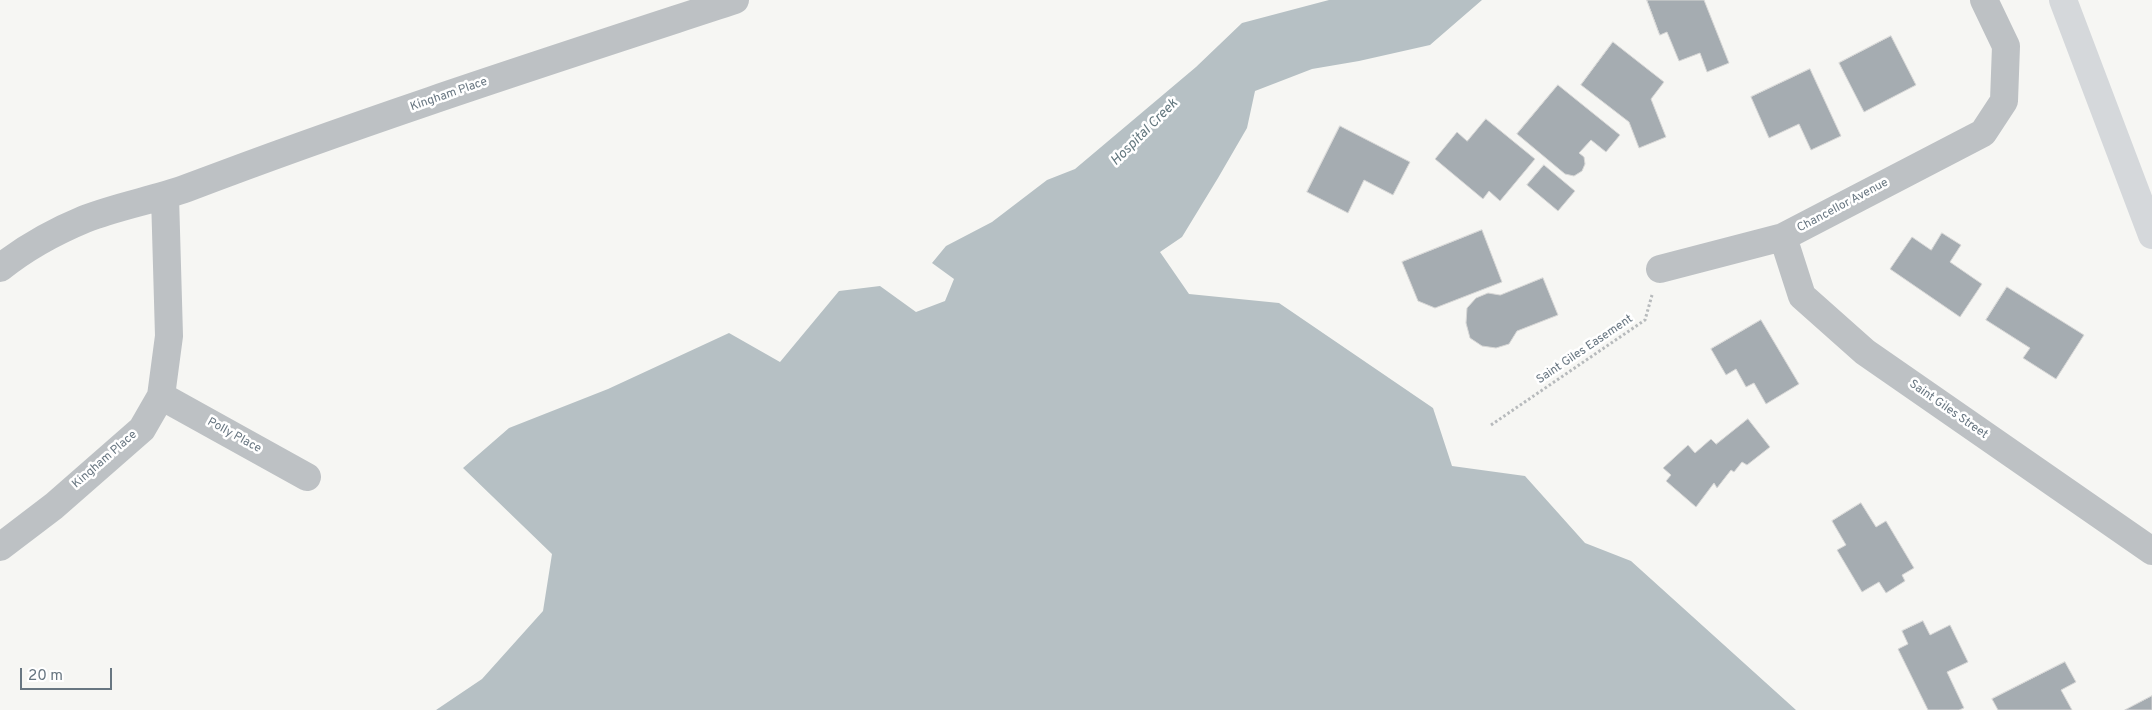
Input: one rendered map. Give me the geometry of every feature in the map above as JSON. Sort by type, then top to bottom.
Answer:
[{"type":"highway","points":[[2063,0],[2152,234]]},
{"type":"street","name":"Kingham Place","points":[[0,268],[40,242],[85,219],[164,196],[298,146],[518,70],[736,0]]},
{"type":"street","name":"Chancellor Avenue","points":[[1660,269],[1783,237],[1983,133],[2004,101],[2006,46],[1984,0]]},
{"type":"street","name":"Kingham Place","points":[[0,547],[54,506],[142,429],[161,396],[169,336],[164,196]]},
{"type":"street","name":"Saint Giles Street","points":[[1783,237],[1802,296],[1865,352],[2152,551]]},
{"type":"street","name":"Polly Place","points":[[161,396],[307,477]]},
{"type":"path","name":"Saint Giles Easement","points":[[1491,425],[1645,320],[1660,269]]},
{"type":"water","name":"Hospital Creek","points":[[1329,0],[1482,0],[1430,45],[1359,61],[1312,69],[1255,91],[1247,128],[1218,178],[1182,237],[1160,252],[1189,294],[1279,303],[1433,408],[1452,466],[1525,476],[1585,543],[1631,561],[1796,710],[436,710],[482,679],[543,611],[552,554],[463,468],[509,428],[608,389],[729,333],[780,362],[839,291],[880,286],[916,312],[945,301],[954,279],[932,263],[946,246],[992,222],[1047,180],[1075,169],[1196,67],[1242,23]]},
{"type":"building","points":[[1647,0],[1704,0],[1729,63],[1707,72],[1700,53],[1679,61],[1667,32],[1660,35]]},
{"type":"building","points":[[1891,36],[1916,85],[1864,112],[1839,63]]},
{"type":"building","points":[[1613,42],[1664,82],[1651,99],[1666,137],[1639,148],[1629,122],[1581,85]]},
{"type":"building","points":[[1810,69],[1841,136],[1811,150],[1799,124],[1769,138],[1751,97]]},
{"type":"building","points":[[1558,85],[1620,135],[1606,152],[1591,140],[1579,153],[1584,157],[1585,164],[1582,171],[1574,176],[1565,174],[1517,134]]},
{"type":"building","points":[[1486,119],[1535,159],[1500,201],[1489,191],[1483,199],[1435,159],[1457,132],[1467,141]]},
{"type":"building","points":[[1340,126],[1410,162],[1393,195],[1364,180],[1348,213],[1307,192]]},
{"type":"building","points":[[1544,165],[1575,191],[1558,211],[1527,185]]},
{"type":"building","points":[[1482,230],[1502,282],[1435,308],[1418,301],[1402,262]]},
{"type":"building","points":[[1942,233],[1961,245],[1950,262],[1982,284],[1960,317],[1890,269],[1912,237],[1931,250]]},
{"type":"building","points":[[1543,278],[1558,315],[1517,331],[1509,344],[1496,348],[1482,346],[1470,338],[1466,323],[1467,308],[1476,298],[1488,293],[1500,295]]},
{"type":"building","points":[[2007,287],[2084,335],[2056,379],[2023,358],[2030,348],[1986,320]]},
{"type":"building","points":[[1761,320],[1799,384],[1766,404],[1754,383],[1746,387],[1736,369],[1726,375],[1711,349]]},
{"type":"building","points":[[1748,419],[1770,447],[1747,465],[1742,462],[1734,472],[1731,470],[1717,488],[1714,483],[1696,507],[1666,481],[1671,475],[1663,468],[1688,445],[1695,453],[1711,439],[1716,444]]},
{"type":"building","points":[[1861,503],[1876,527],[1886,521],[1914,568],[1902,575],[1905,581],[1886,593],[1879,582],[1862,592],[1837,550],[1846,545],[1832,521]]},
{"type":"building","points":[[1923,621],[1930,635],[1950,625],[1968,662],[1947,672],[1964,708],[1959,710],[1928,710],[1898,649],[1908,644],[1902,631]]},
{"type":"building","points":[[2065,662],[2076,682],[2061,690],[2072,710],[1998,710],[1992,699]]},
{"type":"building","points":[[2152,696],[2152,710],[2125,710]]}]
